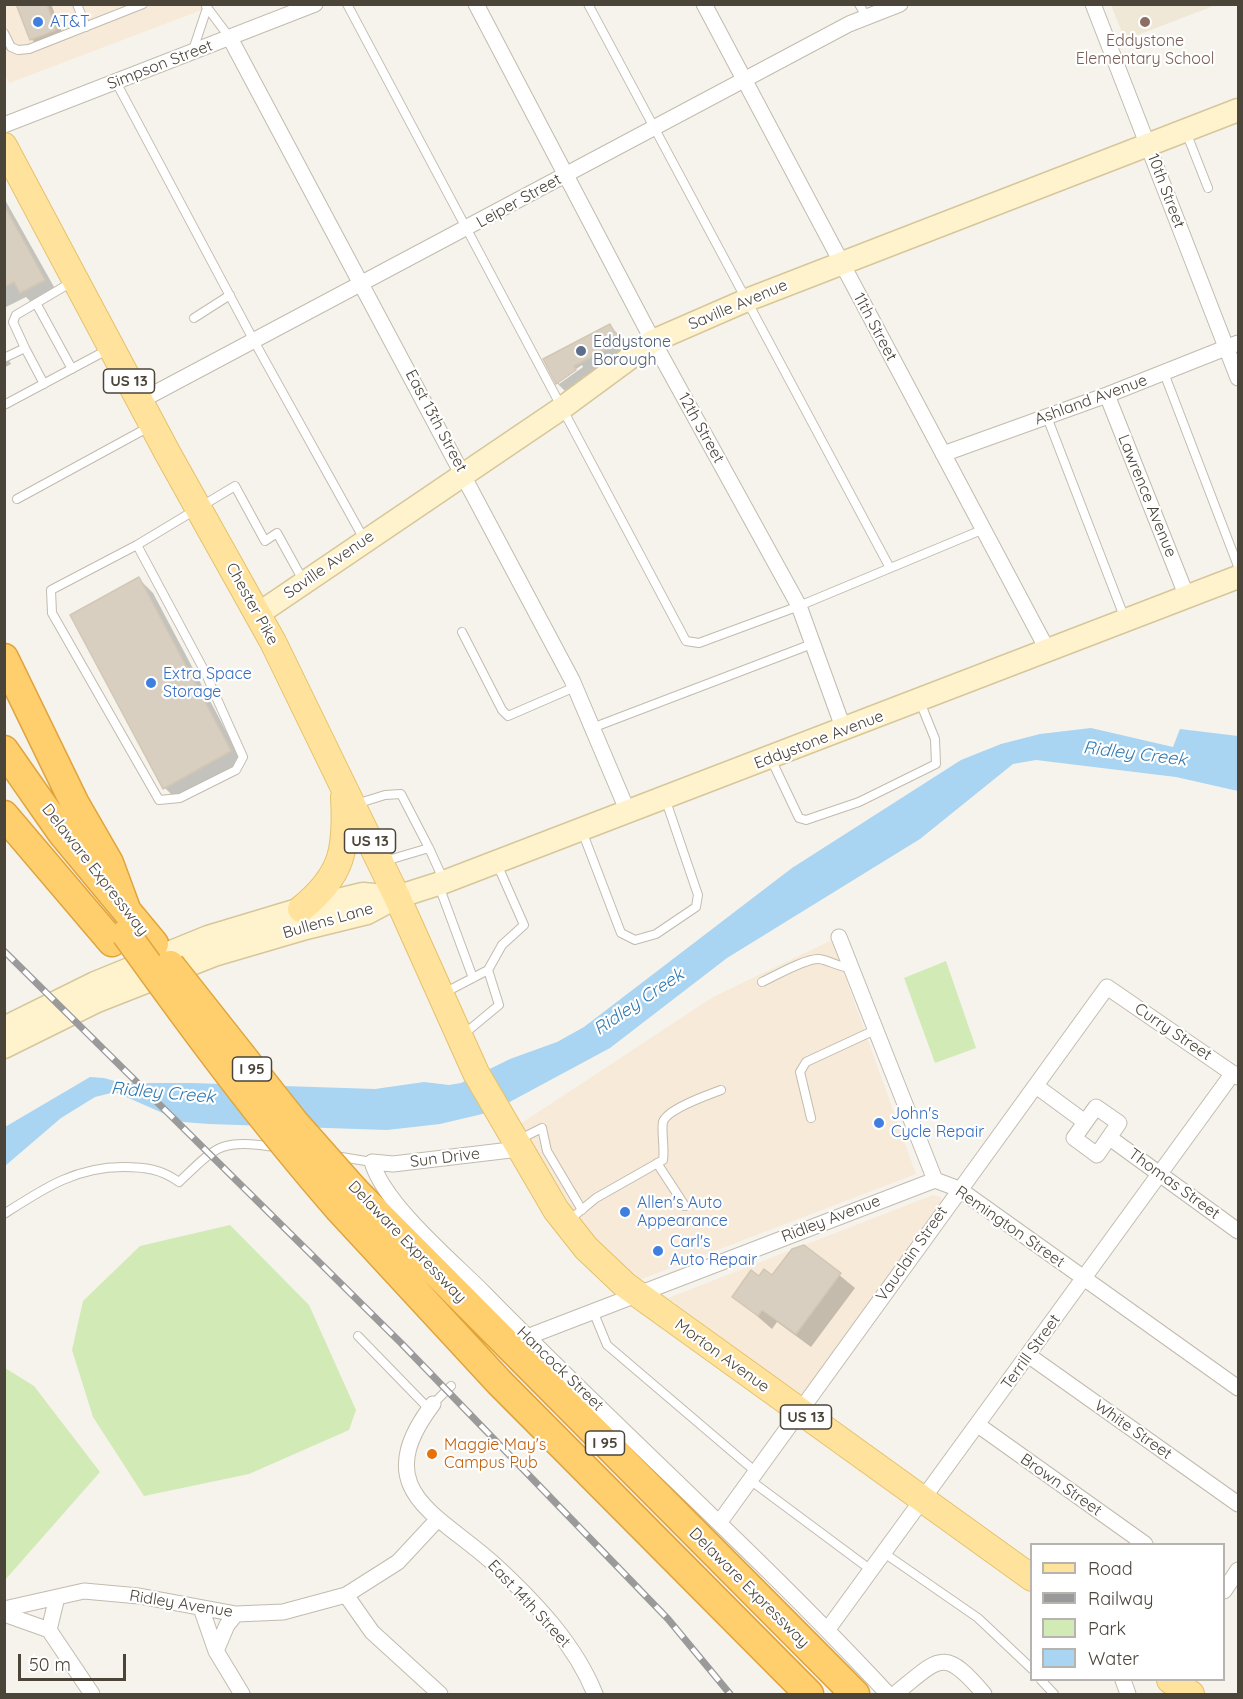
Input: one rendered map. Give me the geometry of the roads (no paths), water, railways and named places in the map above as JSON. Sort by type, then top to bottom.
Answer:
[{"type":"highway","points":[[4,658],[70,795],[110,863],[126,928]]},
{"type":"highway","name":"Delaware Expressway","points":[[4,750],[211,1054],[280,1141],[348,1200],[855,1695]]},
{"type":"highway","name":"Delaware Expressway","points":[[4,776],[126,928],[294,1122],[348,1200],[499,1382],[808,1695]]},
{"type":"highway","points":[[4,815],[126,928]]},
{"type":"main road","name":"Chester Pike","points":[[4,146],[111,348],[258,614],[381,862],[476,1073]]},
{"type":"main road","points":[[301,909],[325,888],[340,860],[345,838],[348,795]]},
{"type":"main road","name":"Morton Avenue","points":[[476,1073],[517,1145],[573,1217],[595,1259],[637,1294],[1030,1577]]},
{"type":"main road","points":[[1171,1681],[1191,1695]]},
{"type":"street","name":"Simpson Street","points":[[4,125],[315,4]]},
{"type":"street","name":"12th Street","points":[[476,4],[653,341],[799,606],[844,730]]},
{"type":"street","name":"11th Street","points":[[704,4],[1047,649]]},
{"type":"street","name":"Leiper Street","points":[[140,401],[744,81],[863,11],[900,4]]},
{"type":"street","name":"10th Street","points":[[1093,4],[1148,146],[1233,345],[1239,378]]},
{"type":"street","name":"East 13th Street","points":[[230,38],[575,687],[628,812]]},
{"type":"street","name":"Saville Avenue","points":[[258,614],[562,408],[653,341],[747,300],[1239,110]]},
{"type":"street","name":"Ashland Avenue","points":[[943,454],[1107,395],[1233,345]]},
{"type":"street","name":"Lawrence Avenue","points":[[1107,395],[1187,597]]},
{"type":"street","name":"Eddystone Avenue","points":[[397,897],[442,883],[582,830],[919,701],[1047,649],[1239,577]]},
{"type":"street","name":"Bullens Lane","points":[[4,1028],[95,983],[208,937],[301,909],[363,894],[397,897]]},
{"type":"street","name":"Bullens Lane","points":[[4,1047],[97,1001],[214,955],[306,927],[367,913],[397,897]]},
{"type":"street","name":"Remington Street","points":[[838,937],[935,1180],[959,1189],[1239,1388]]},
{"type":"street","name":"Curry Street","points":[[1107,987],[1236,1075]]},
{"type":"street","name":"Vauclain Street","points":[[719,1523],[1107,987]]},
{"type":"street","name":"Terrill Street","points":[[828,1629],[1160,1174],[1236,1075]]},
{"type":"street","points":[[1036,1086],[1085,1122]]},
{"type":"street","points":[[1096,1107],[1119,1123],[1097,1155],[1074,1137],[1085,1122],[1096,1107]]},
{"type":"street","name":"Thomas Street","points":[[1110,1138],[1239,1231]]},
{"type":"street","name":"Sun Drive","points":[[372,1162],[393,1164],[517,1145]]},
{"type":"street","name":"Hancock Street","points":[[372,1162],[377,1179],[394,1201],[527,1337],[828,1629],[888,1695]]},
{"type":"street","name":"Ridley Avenue","points":[[527,1337],[935,1180]]},
{"type":"street","name":"White Street","points":[[1028,1355],[1239,1504]]},
{"type":"street","name":"East 14th Street","points":[[431,1406],[413,1433],[407,1465],[412,1488],[436,1520],[494,1564],[567,1641],[595,1695]]},
{"type":"street","name":"Brown Street","points":[[978,1425],[1142,1543]]},
{"type":"street","name":"Ridley Avenue","points":[[4,1609],[84,1591],[138,1596],[236,1614],[283,1612],[346,1594],[398,1562],[436,1520]]},
{"type":"street","points":[[1225,1590],[1239,1570]]},
{"type":"street","points":[[346,1594],[372,1632],[440,1695]]},
{"type":"street","points":[[49,1630],[57,1597]]},
{"type":"street","points":[[201,1608],[216,1651],[242,1695]]},
{"type":"street","points":[[4,1614],[49,1630],[92,1695]]},
{"type":"street","points":[[216,1651],[227,1625],[236,1614]]},
{"type":"street","points":[[895,1695],[938,1661],[947,1660],[957,1666],[984,1695]]},
{"type":"lane","points":[[77,4],[86,27]]},
{"type":"lane","points":[[4,33],[11,47],[18,50],[29,49],[143,4]]},
{"type":"lane","points":[[347,4],[686,641],[694,645],[799,606],[984,529]]},
{"type":"lane","points":[[588,4],[890,568]]},
{"type":"lane","points":[[206,7],[230,38]]},
{"type":"lane","points":[[191,53],[206,7]]},
{"type":"lane","points":[[116,82],[364,541]]},
{"type":"lane","points":[[1185,131],[1208,188]]},
{"type":"lane","points":[[44,384],[13,322],[16,315],[75,281]]},
{"type":"lane","points":[[194,318],[230,296]]},
{"type":"lane","points":[[36,303],[72,369]]},
{"type":"lane","points":[[4,358],[25,348]]},
{"type":"lane","points":[[4,405],[111,348]]},
{"type":"lane","points":[[1164,373],[1239,566]]},
{"type":"lane","points":[[1047,417],[1126,620]]},
{"type":"lane","points":[[17,499],[153,425]]},
{"type":"lane","points":[[137,545],[205,672],[243,757],[236,770],[180,798],[159,800],[52,613],[51,590],[137,545],[235,486],[265,541],[277,533],[304,582]]},
{"type":"lane","points":[[462,632],[502,710],[508,716],[575,687]]},
{"type":"lane","points":[[592,728],[812,644]]},
{"type":"lane","points":[[770,758],[799,818],[806,820],[859,802],[936,764],[935,739],[919,701]]},
{"type":"lane","points":[[348,795],[401,794],[429,848],[473,978]]},
{"type":"lane","points":[[582,830],[621,933],[634,940],[656,934],[696,907],[698,895],[665,798]]},
{"type":"lane","points":[[381,862],[429,848]]},
{"type":"lane","points":[[441,995],[488,970],[502,945],[524,925],[497,862]]},
{"type":"lane","points":[[762,982],[810,960],[820,959],[833,966],[851,968]]},
{"type":"lane","points":[[460,1038],[500,1005],[488,970]]},
{"type":"lane","points":[[811,1118],[800,1072],[806,1062],[875,1030]]},
{"type":"lane","points":[[517,1145],[542,1128],[547,1151],[573,1217],[596,1198],[663,1160],[665,1147],[663,1123],[668,1114],[721,1090]]},
{"type":"lane","points":[[4,1214],[50,1184],[74,1173],[94,1168],[151,1169],[164,1172],[179,1182],[211,1152],[231,1143],[257,1144],[372,1162]]},
{"type":"lane","points":[[657,1163],[685,1206]]},
{"type":"lane","points":[[593,1311],[607,1345],[753,1476],[872,1570]]},
{"type":"lane","points":[[358,1336],[431,1406],[451,1386]]},
{"type":"lane","points":[[885,1553],[978,1618],[1030,1667]]},
{"type":"lane","points":[[1042,1681],[1054,1695]]},
{"type":"water","name":"Ridley Creek","points":[[1091,728],[1173,747],[1180,729],[1238,736],[1238,791],[1176,777],[1036,760],[1013,764],[920,839],[727,958],[610,1048],[491,1112],[440,1124],[387,1130],[209,1124],[183,1122],[115,1092],[95,1097],[61,1118],[5,1166],[5,1127],[90,1077],[122,1083],[375,1089],[424,1082],[449,1085],[461,1083],[510,1059],[557,1042],[584,1027],[792,868],[961,760],[1001,744],[1040,734]]},
{"type":"railway","points":[[4,951],[401,1343],[668,1619],[730,1694]]},
{"type":"place","name":"AT&T","points":[[38,22]]},
{"type":"place","name":"Eddystone Elementary School","points":[[1145,22]]},
{"type":"place","name":"Eddystone Borough","points":[[581,351]]},
{"type":"place","name":"Extra Space Storage","points":[[151,683]]},
{"type":"place","name":"John's Cycle Repair","points":[[879,1123]]},
{"type":"place","name":"Allen's Auto Appearance","points":[[625,1212]]},
{"type":"place","name":"Carl's Auto Repair","points":[[658,1251]]},
{"type":"place","name":"Maggie May's Campus Pub","points":[[432,1454]]}]
